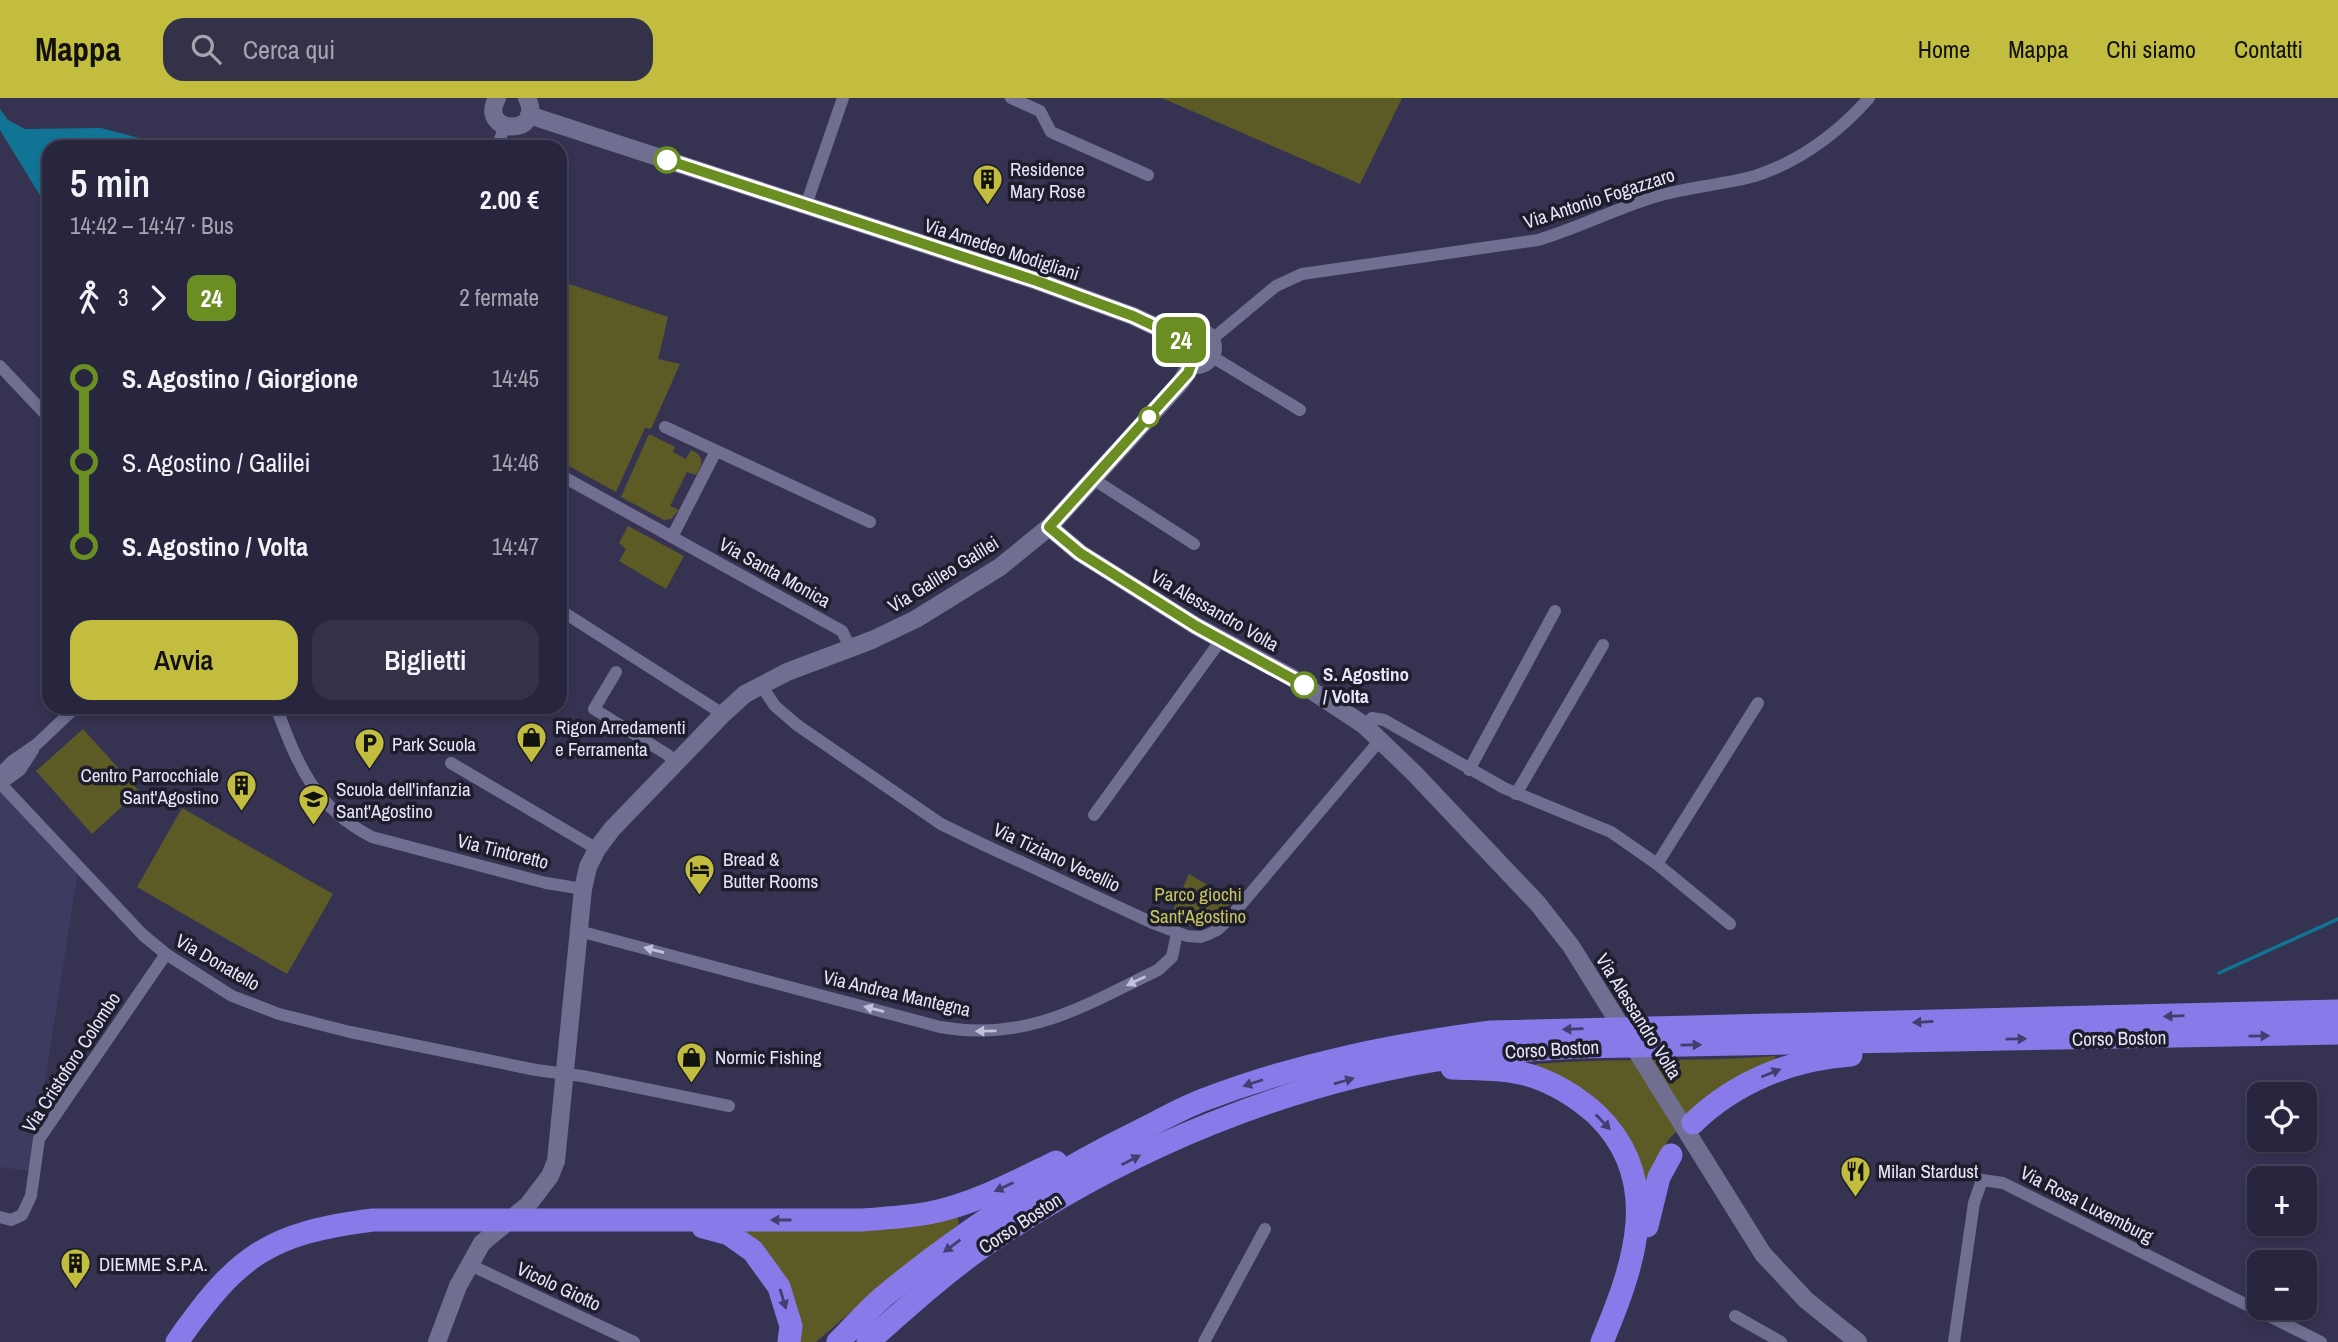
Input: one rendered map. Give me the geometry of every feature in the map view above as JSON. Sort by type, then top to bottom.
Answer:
[{"type":"highway","points":[[2243,1014],[2338,1003]]},
{"type":"highway","points":[[2243,1014],[2338,1012]]},
{"type":"highway","name":"Corso Boston","points":[[838,1342],[882,1298],[982,1224],[1080,1161],[1201,1101],[1296,1069],[1349,1056],[1491,1032],[2243,1014]]},
{"type":"highway","points":[[2312,1034],[2338,1033]]},
{"type":"highway","points":[[2312,1034],[2338,1039]]},
{"type":"highway","name":"Corso Boston","points":[[869,1342],[899,1314],[988,1242],[1070,1191],[1141,1154],[1219,1120],[1337,1083],[1403,1066],[1482,1053],[1576,1047],[2312,1034]]},
{"type":"highway","points":[[1693,1123],[1707,1109],[1748,1083],[1780,1069],[1825,1057],[1939,1049],[1977,1039]]},
{"type":"highway","points":[[1403,1066],[1489,1070],[1531,1076],[1577,1096],[1609,1126],[1631,1167],[1639,1216],[1627,1278],[1602,1342]]},
{"type":"highway","points":[[177,1342],[209,1298],[231,1273],[250,1257],[297,1234],[332,1225],[373,1220],[863,1220],[930,1213],[984,1196],[1142,1121],[1201,1101]]},
{"type":"highway","points":[[1611,1342],[1633,1289],[1659,1177],[1671,1155]]},
{"type":"highway","points":[[676,1219],[729,1234],[753,1251],[779,1287],[791,1325],[789,1342]]},
{"type":"street","points":[[806,205],[844,98]]},
{"type":"street","points":[[1011,98],[1040,111],[1051,132],[1148,175]]},
{"type":"street","name":"Via Antonio Fogazzaro","points":[[1211,348],[1276,286],[1302,274],[1538,240],[1658,196],[1753,176],[1818,146],[1869,98]]},
{"type":"street","points":[[491,99],[495,116],[505,126],[499,140]]},
{"type":"street","name":"Via Amedeo Modigliani","points":[[505,126],[518,126],[527,120],[528,106],[806,205],[1037,281],[1133,316],[1182,339]]},
{"type":"street","points":[[1211,348],[1204,363],[1191,365],[1179,349],[1182,339],[1199,331],[1211,348],[1300,410]]},
{"type":"street","name":"Via Galileo Galilei","points":[[437,1342],[468,1264],[482,1243],[528,1205],[550,1176],[556,1161],[583,889],[588,867],[597,849],[631,808],[748,691],[916,619],[1000,566],[1049,527],[1181,382],[1191,365]]},
{"type":"street","points":[[0,366],[42,411]]},
{"type":"street","points":[[665,427],[870,522]]},
{"type":"street","points":[[672,537],[716,451]]},
{"type":"street","name":"Via Santa Monica","points":[[567,478],[842,631],[850,649]]},
{"type":"street","points":[[1093,479],[1194,544]]},
{"type":"street","name":"Via Alessandro Volta","points":[[1049,527],[1080,553],[1221,640],[1291,677],[1364,725],[1414,773],[1538,904],[1571,946],[1763,1254],[1806,1300],[1858,1342]]},
{"type":"street","points":[[1469,770],[1555,611]]},
{"type":"street","points":[[567,614],[723,714]]},
{"type":"street","points":[[1094,815],[1221,640]]},
{"type":"street","points":[[1516,794],[1603,645]]},
{"type":"street","points":[[616,672],[594,709],[676,763]]},
{"type":"street","name":"Via Tiziano Vecellio","points":[[760,684],[775,706],[797,725],[941,824],[1177,933],[1201,937],[1217,930],[1228,920],[1380,740]]},
{"type":"street","points":[[1657,864],[1758,703]]},
{"type":"street","points":[[0,774],[69,714]]},
{"type":"street","name":"Via Tintoretto","points":[[279,714],[307,780],[324,802],[351,827],[372,837],[546,883],[583,889]]},
{"type":"street","points":[[1364,725],[1372,718],[1384,720],[1516,794],[1611,832],[1657,864],[1730,924]]},
{"type":"street","points":[[451,763],[597,849]]},
{"type":"street","points":[[0,784],[10,764]]},
{"type":"street","points":[[10,764],[17,800]]},
{"type":"street","name":"Via Donatello","points":[[0,784],[125,918],[166,954],[232,996],[279,1014],[350,1032],[565,1074]]},
{"type":"street","name":"Via Andrea Mantegna","points":[[579,931],[940,1027],[983,1032],[1009,1030],[1047,1021],[1158,970],[1172,957],[1177,933]]},
{"type":"street","name":"Via Cristoforo Colombo","points":[[0,1217],[11,1220],[22,1215],[31,1196],[39,1139],[166,954]]},
{"type":"street","points":[[565,1074],[729,1106]]},
{"type":"street","name":"Via Rosa Luxemburg","points":[[1955,1342],[1974,1203],[1982,1180],[1986,1179],[2003,1183],[2321,1342]]},
{"type":"street","points":[[1204,1342],[1265,1229]]},
{"type":"street","name":"Vicolo Giotto","points":[[468,1264],[634,1342]]},
{"type":"street","points":[[1735,1316],[1781,1342]]},
{"type":"shaded area","points":[[0,777],[79,864],[31,1171],[0,1167]]},
{"type":"green space","points":[[1162,98],[1402,98],[1360,184]]},
{"type":"green space","points":[[567,283],[668,317],[658,359],[680,364],[651,429],[645,428],[616,492],[567,465]]},
{"type":"green space","points":[[649,434],[675,447],[673,452],[686,459],[691,450],[701,458],[696,475],[687,472],[670,506],[679,510],[671,519],[664,520],[621,497]]},
{"type":"green space","points":[[628,526],[684,556],[666,589],[619,561],[626,549],[619,543]]},
{"type":"green space","points":[[83,729],[139,791],[92,834],[36,771]]},
{"type":"green space","points":[[182,808],[333,894],[287,974],[137,887]]},
{"type":"green space","name":"Parco giochi Sant'Agostino","points":[[1189,874],[1233,900],[1213,921],[1198,926],[1169,919]]},
{"type":"green space","points":[[1775,1056],[1776,1064],[1700,1107],[1668,1140],[1651,1183],[1640,1183],[1633,1158],[1534,1071],[1536,1064],[1566,1062]]},
{"type":"green space","points":[[956,1211],[959,1224],[816,1342],[794,1342],[754,1250],[680,1219]]},
{"type":"water","points":[[0,109],[8,120],[25,129],[101,128],[142,140],[42,140],[42,199],[0,130]]},
{"type":"waterway","points":[[2219,973],[2338,919]]},
{"type":"bus line","name":"24","points":[[667,160],[1037,281],[1133,316],[1182,339],[1179,349],[1184,360],[1191,365],[1188,373],[1049,527],[1080,553],[1196,626],[1304,685]]},
{"type":"place","name":"Residence Mary Rose","points":[[987,207]]},
{"type":"place","name":"S. Agostino / Volta","points":[[1304,685]]},
{"type":"place","name":"Rigon Arredamenti e Ferramenta","points":[[532,765]]},
{"type":"place","name":"Park Scuola","points":[[369,771]]},
{"type":"place","name":"Centro Parrocchiale Sant'Agostino","points":[[242,813]]},
{"type":"place","name":"Scuola dell'infanzia Sant'Agostino","points":[[313,827]]},
{"type":"place","name":"Bread & Butter Rooms","points":[[700,897]]},
{"type":"place","name":"Normic Fishing","points":[[692,1084]]},
{"type":"place","name":"Milan Stardust","points":[[1855,1198]]},
{"type":"place","name":"DIEMME S.P.A.","points":[[76,1291]]}]
